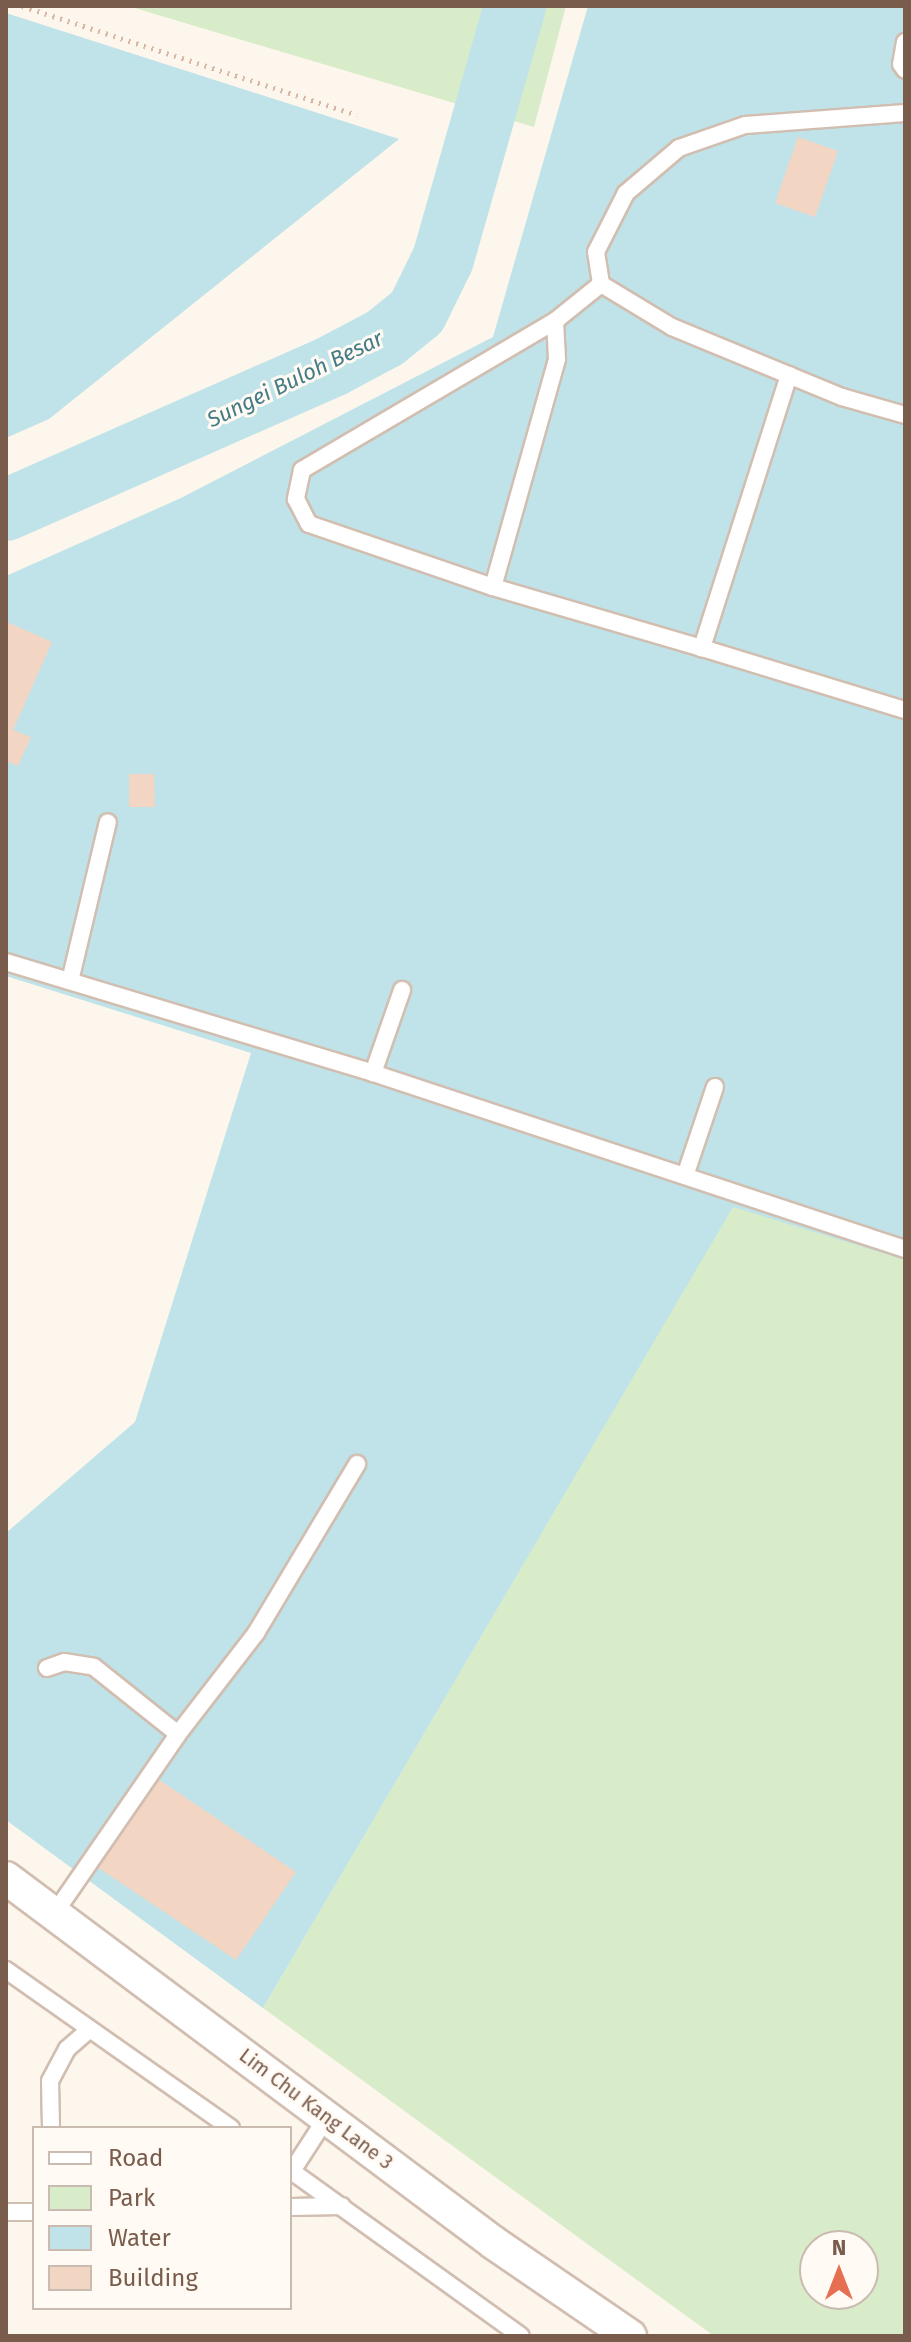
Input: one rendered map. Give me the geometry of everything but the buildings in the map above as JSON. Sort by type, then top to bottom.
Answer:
[{"type":"street","name":"Lim Chu Kang Lane 3","points":[[6,1878],[494,2243],[630,2336]]},
{"type":"lane","points":[[905,42],[901,64],[905,70]]},
{"type":"lane","points":[[905,113],[745,125],[679,148],[626,193],[596,252],[601,284],[672,327],[842,397],[905,415]]},
{"type":"lane","points":[[601,284],[555,321],[302,470],[296,499],[309,524],[493,587],[905,710]]},
{"type":"lane","points":[[493,587],[557,359],[555,321]]},
{"type":"lane","points":[[702,648],[789,375]]},
{"type":"lane","points":[[70,981],[108,822]]},
{"type":"lane","points":[[6,962],[373,1073],[905,1249]]},
{"type":"lane","points":[[373,1073],[402,990]]},
{"type":"lane","points":[[685,1176],[715,1087]]},
{"type":"lane","points":[[54,1914],[178,1734],[256,1633],[357,1464]]},
{"type":"lane","points":[[47,1668],[64,1662],[94,1667],[178,1734]]},
{"type":"lane","points":[[9,1974],[228,2126]]},
{"type":"lane","points":[[51,2126],[50,2081],[67,2049],[90,2029]]},
{"type":"lane","points":[[292,2169],[327,2117]]},
{"type":"lane","points":[[292,2171],[521,2336]]},
{"type":"lane","points":[[292,2207],[342,2206]]},
{"type":"lane","points":[[6,2212],[32,2212]]},
{"type":"path","points":[[22,6],[357,115]]},
{"type":"green space","points":[[128,6],[566,6],[534,127]]},
{"type":"green space","points":[[733,1206],[905,1260],[905,2336],[714,2336],[263,2008]]},
{"type":"water","points":[[588,6],[905,6],[905,1260],[733,1207],[263,2008],[6,1820],[6,1533],[135,1422],[251,1053],[6,976],[6,576],[181,498],[493,337]]},
{"type":"water","points":[[6,13],[399,139],[49,419],[6,438]]},
{"type":"waterway","name":"Sungei Buloh Besar","points":[[6,510],[334,365],[385,338],[417,312],[443,259],[515,6]]}]
